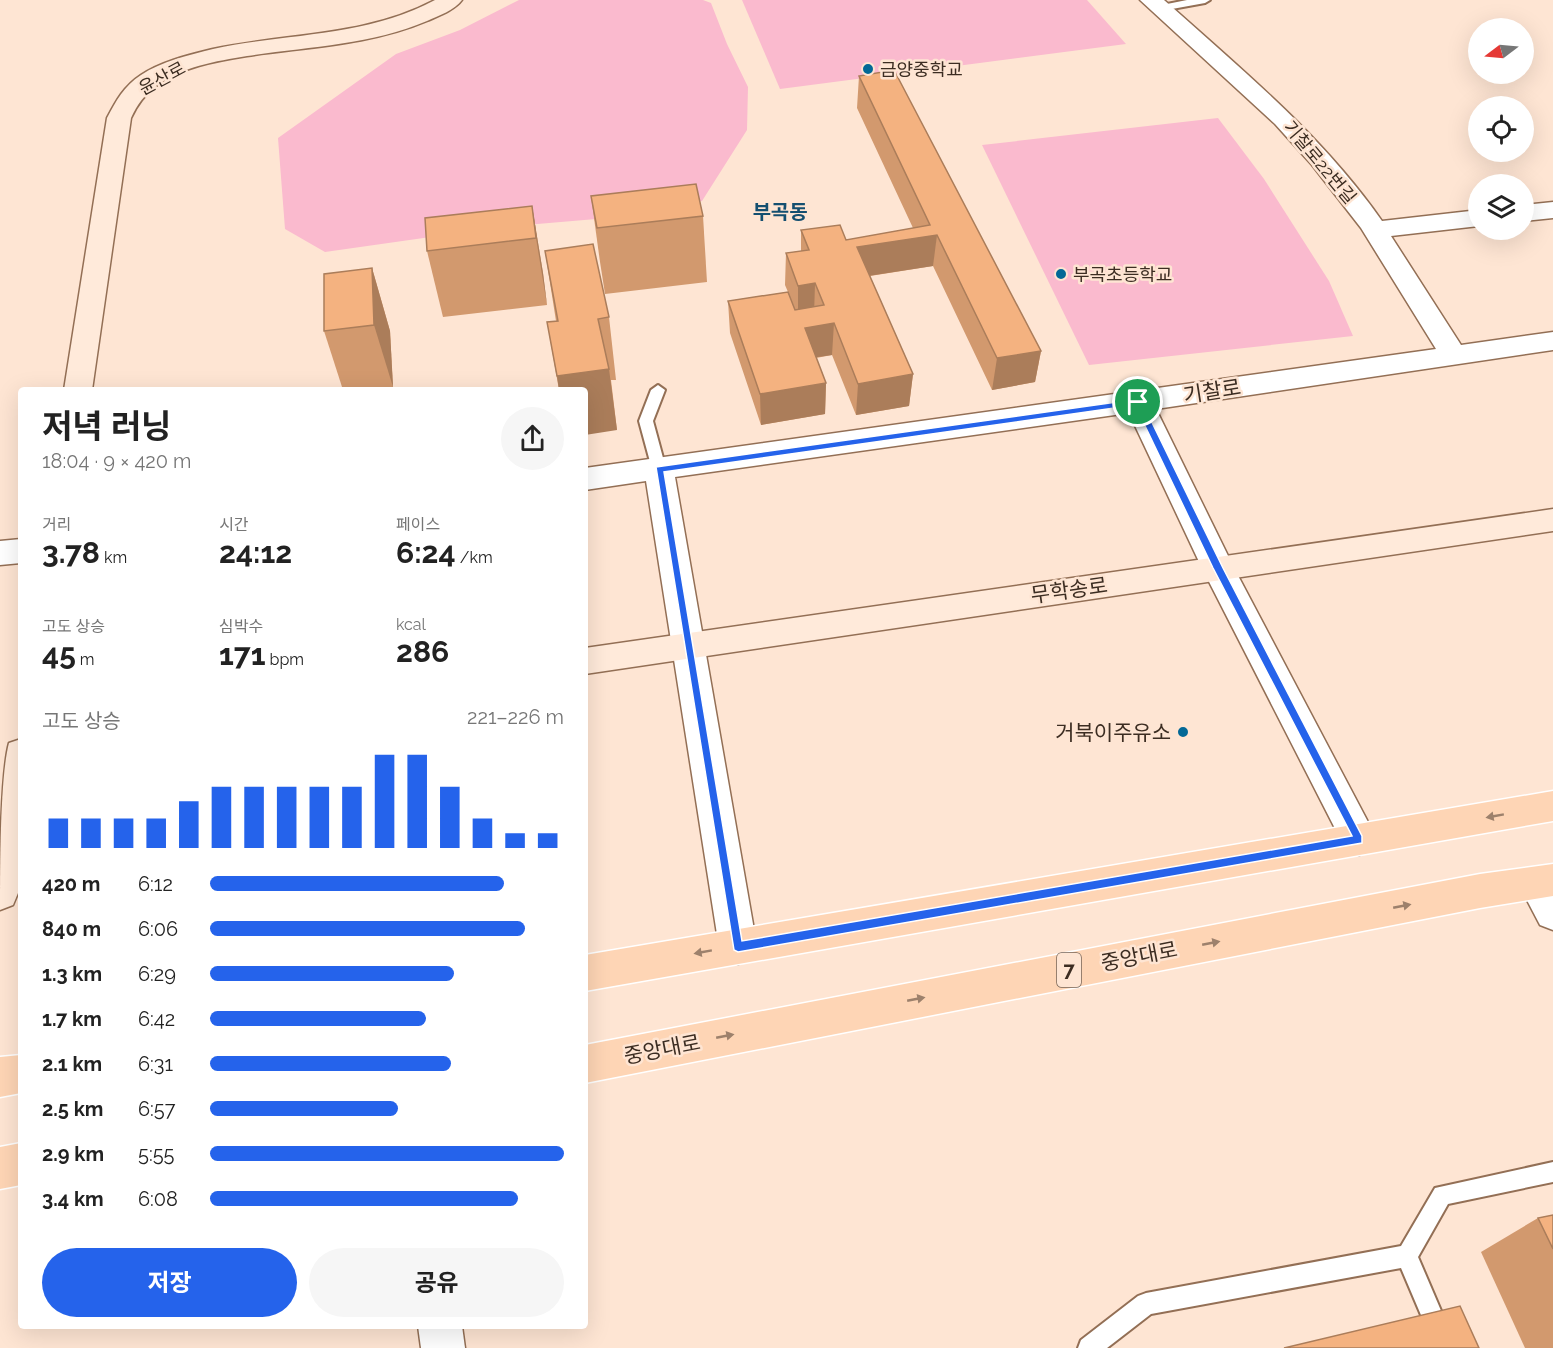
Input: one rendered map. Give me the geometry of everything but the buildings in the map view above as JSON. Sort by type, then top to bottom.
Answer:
[{"type":"main road","points":[[588,972],[1553,806]]},
{"type":"main road","name":"중앙대로","points":[[588,1063],[1480,891],[1547,892]]},
{"type":"main road","points":[[0,1077],[18,1074]]},
{"type":"main road","points":[[0,1168],[18,1165]]},
{"type":"street","name":"윤산로","points":[[78,387],[119,118],[122,106],[130,96],[143,84],[166,71],[206,57],[396,25],[451,0]]},
{"type":"street","name":"기찰로22번길","points":[[1156,4],[1283,119],[1321,160],[1375,230],[1453,354]]},
{"type":"street","points":[[1534,212],[1552,211]]},
{"type":"street","points":[[1375,230],[1468,219]]},
{"type":"street","name":"기찰로","points":[[588,479],[1138,402],[1553,341]]},
{"type":"street","points":[[1138,402],[1218,568],[1359,839]]},
{"type":"street","points":[[659,469],[738,946]]},
{"type":"street","name":"무학송로","points":[[588,661],[1553,520]]},
{"type":"street","points":[[0,553],[18,551]]},
{"type":"street","points":[[0,747],[18,744]]},
{"type":"street","points":[[0,893],[18,773]]},
{"type":"street","points":[[440,1329],[443,1348]]},
{"type":"lane","points":[[1156,4],[1205,0]]},
{"type":"lane","points":[[658,390],[646,420],[659,469]]},
{"type":"lane","points":[[1089,1348],[1146,1304],[1407,1256],[1442,1195],[1553,1172]]},
{"type":"lane","points":[[1407,1256],[1446,1348]]},
{"type":"shaded area","points":[[519,0],[703,0],[711,3],[727,44],[748,87],[747,130],[702,201],[643,215],[501,227],[325,252],[285,229],[278,138],[396,54],[460,30]]},
{"type":"shaded area","name":"금양중학교","points":[[742,0],[1087,0],[1126,44],[780,89]]},
{"type":"shaded area","points":[[1218,118],[1264,179],[1329,281],[1353,336],[1089,365],[982,145]]},
{"type":"place","name":"금양중학교","points":[[868,69]]},
{"type":"place","name":"부곡초등학교","points":[[1061,274]]},
{"type":"place","name":"거북이주유소","points":[[1183,732]]},
{"type":"district","name":"부곡동","points":[[780,212]]},
{"type":"route","points":[[1138,402],[1218,568],[1359,839],[738,946],[659,469],[1138,402]]}]
